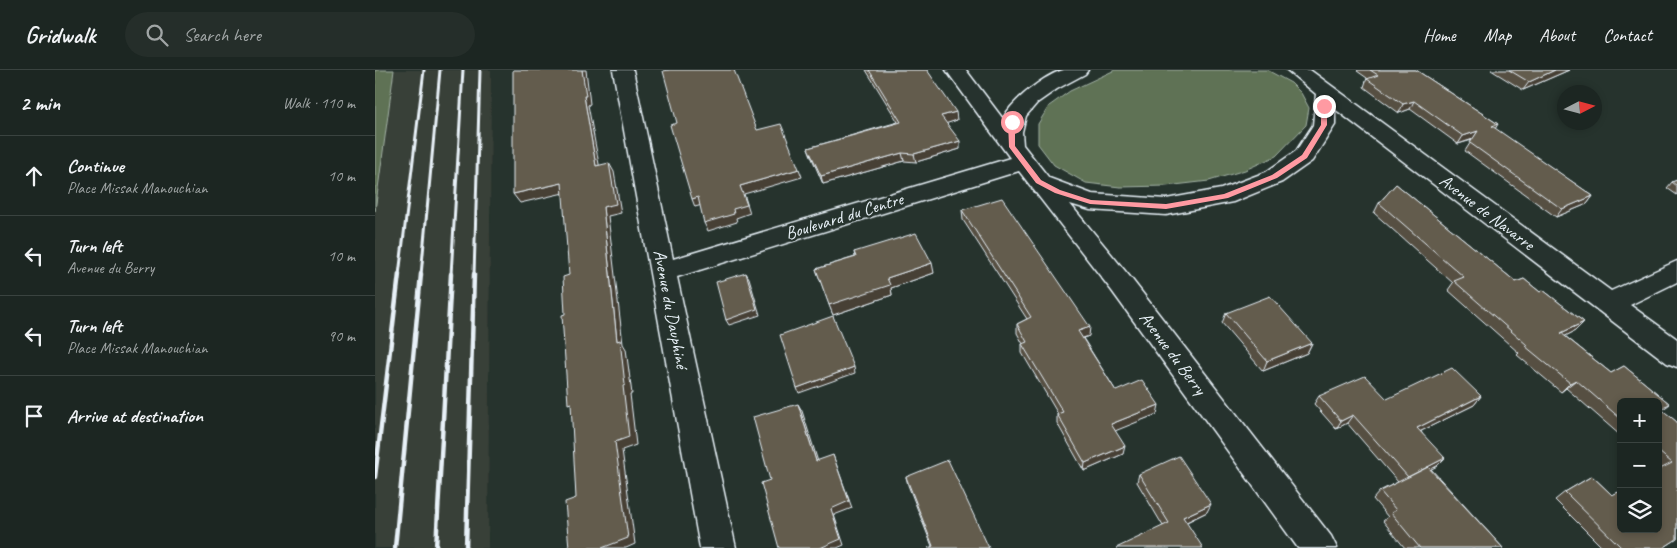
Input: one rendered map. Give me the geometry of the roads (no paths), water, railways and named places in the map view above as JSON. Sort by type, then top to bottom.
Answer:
[{"type":"street","name":"Avenue du Dauphiné","points":[[623,70],[718,548]]},
{"type":"street","name":"Avenue du Berry","points":[[956,70],[1025,163],[1121,284],[1319,548]]},
{"type":"street","points":[[1078,70],[1048,84],[1023,105],[1012,122],[1025,163],[1057,191],[1090,202],[1166,207],[1225,196],[1274,177],[1305,156],[1324,125],[1316,77]]},
{"type":"street","name":"Avenue de Navarre","points":[[1316,77],[1677,354]]},
{"type":"street","name":"Boulevard du Centre","points":[[664,271],[1025,163]]},
{"type":"street","points":[[1609,303],[1677,271]]},
{"type":"railway","points":[[399,275],[424,70]]},
{"type":"railway","points":[[421,275],[440,70]]},
{"type":"railway","points":[[451,275],[463,70]]},
{"type":"railway","points":[[474,275],[480,70]]},
{"type":"railway","points":[[375,477],[399,274]]},
{"type":"railway","points":[[395,548],[421,274]]},
{"type":"railway","points":[[436,548],[451,274]]},
{"type":"railway","points":[[466,548],[474,274]]}]
